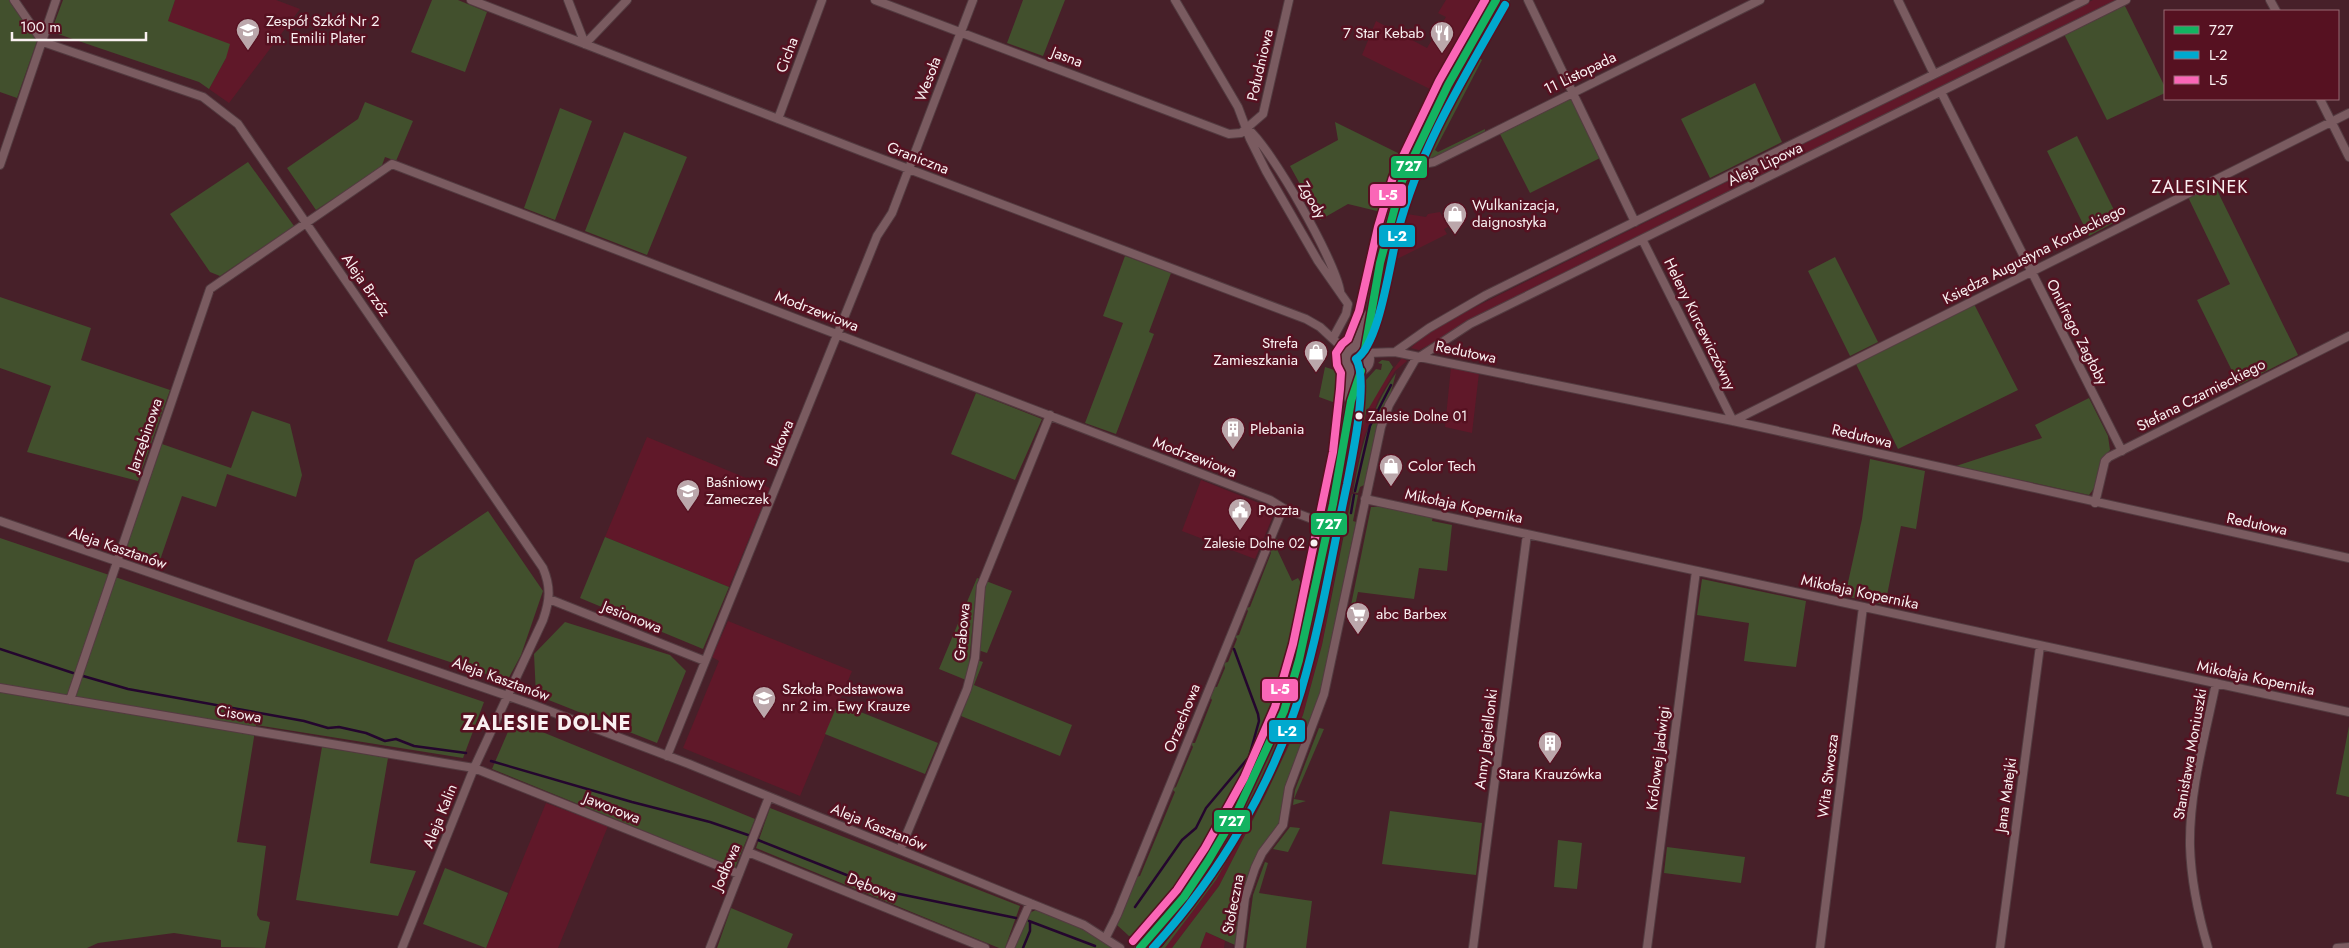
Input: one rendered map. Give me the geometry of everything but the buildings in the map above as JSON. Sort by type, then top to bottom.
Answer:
[{"type":"street","points":[[14,0],[42,42]]},
{"type":"street","points":[[0,165],[56,0]]},
{"type":"street","name":"Graniczna","points":[[471,0],[778,119],[1306,319],[1333,338],[1359,350]]},
{"type":"street","points":[[568,0],[585,44],[626,0]]},
{"type":"street","name":"Cicha","points":[[778,119],[822,0]]},
{"type":"street","name":"Jasna","points":[[875,0],[1229,134],[1242,133],[1248,129]]},
{"type":"street","name":"Wesoła","points":[[908,168],[973,0]]},
{"type":"street","name":"Zgody","points":[[1175,0],[1238,107],[1248,129],[1250,139],[1266,171],[1318,261],[1341,291]]},
{"type":"street","name":"Południowa","points":[[1248,129],[1263,114],[1289,0]]},
{"type":"street","points":[[1356,370],[1345,360],[1359,350],[1370,329],[1369,314],[1395,202],[1412,160],[1448,85],[1496,0]]},
{"type":"street","points":[[1528,0],[1635,222]]},
{"type":"street","name":"11 Listopada","points":[[1412,160],[1423,164],[1434,162],[1760,0]]},
{"type":"street","points":[[1898,0],[1934,74]]},
{"type":"street","name":"Aleja Lipowa","points":[[1395,352],[1429,328],[1478,300],[2085,0]]},
{"type":"street","name":"Aleja Lipowa","points":[[1419,357],[1470,324],[2126,0]]},
{"type":"street","name":"Aleja Brzóz","points":[[42,42],[203,97],[215,104],[238,124],[543,568],[550,587],[549,599],[543,620],[508,695]]},
{"type":"street","name":"Onufrego Zagłoby","points":[[1941,92],[2122,450]]},
{"type":"street","points":[[2320,100],[2349,157]]},
{"type":"street","name":"Księdza Augustyna Kordeckiego","points":[[1732,421],[2349,113]]},
{"type":"street","name":"Zgody","points":[[1248,129],[1255,135],[1276,166],[1326,252],[1338,279],[1347,308],[1333,338]]},
{"type":"street","name":"Modrzewiowa","points":[[306,224],[392,164],[1050,415],[1270,500],[1283,508],[1328,525]]},
{"type":"street","name":"Bukowa","points":[[667,756],[877,236],[892,213],[908,168]]},
{"type":"street","name":"Jarzębinowa","points":[[70,700],[210,288],[306,224]]},
{"type":"street","name":"Heleny Kurcewiczówny","points":[[1642,239],[1732,421]]},
{"type":"street","name":"Stefana Czarnieckiego","points":[[2095,503],[2105,461],[2122,450],[2349,336]]},
{"type":"street","points":[[1356,370],[1369,363],[1359,350]]},
{"type":"street","name":"Redutowa","points":[[1359,350],[1395,352],[1732,421],[2349,558]]},
{"type":"street","name":"Stołeczna","points":[[1239,948],[1245,898],[1254,868],[1283,825],[1289,788],[1324,694],[1384,415],[1413,363],[1419,357]]},
{"type":"street","points":[[1140,948],[1184,897],[1208,861],[1237,812],[1284,711],[1299,660],[1328,525],[1356,370]]},
{"type":"street","name":"Grabowa","points":[[900,850],[967,688],[975,658],[980,586],[1050,415]]},
{"type":"street","name":"Mikołaja Kopernika","points":[[1365,499],[2349,712]]},
{"type":"street","name":"Orzechowa","points":[[1106,937],[1283,508]]},
{"type":"street","name":"Aleja Kasztanów","points":[[0,521],[116,563],[508,695],[667,756],[1030,902],[1084,925],[1106,937],[1120,948]]},
{"type":"street","name":"Anny Jagiellonki","points":[[1473,948],[1527,534]]},
{"type":"street","name":"Królowej Jadwigi","points":[[1647,948],[1696,571]]},
{"type":"street","name":"Jesionowa","points":[[549,599],[705,661]]},
{"type":"street","name":"Wita Stwosza","points":[[1820,948],[1863,607]]},
{"type":"street","name":"Jana Matejki","points":[[2000,948],[2040,646]]},
{"type":"street","name":"Stanisława Moniuszki","points":[[2208,948],[2197,908],[2190,845],[2194,790],[2216,683]]},
{"type":"street","name":"Cisowa","points":[[0,688],[474,768]]},
{"type":"street","name":"Aleja Kalin","points":[[402,948],[474,768],[508,695]]},
{"type":"street","name":"Jaworowa","points":[[474,768],[739,874]]},
{"type":"street","name":"Jodłowa","points":[[710,948],[769,797]]},
{"type":"street","name":"Dębowa","points":[[748,852],[984,948]]},
{"type":"street","points":[[1010,948],[1030,902]]},
{"type":"street","points":[[2337,948],[2349,947]]},
{"type":"shaded area","name":"Zespół Szkół Nr 2 im. Emilii Plater","points":[[175,0],[276,0],[300,9],[229,103],[209,89],[226,58],[168,21]]},
{"type":"shaded area","points":[[1446,0],[1484,0],[1434,91],[1362,55],[1376,21],[1427,48],[1446,17],[1438,13]]},
{"type":"shaded area","points":[[2093,0],[2118,0],[1419,350],[1411,348],[1429,330]]},
{"type":"shaded area","points":[[1440,212],[1448,227],[1444,229],[1447,234],[1393,261],[1401,228],[1403,228],[1407,214],[1426,217],[1428,214]]},
{"type":"shaded area","points":[[1402,358],[1407,361],[1395,371],[1378,400],[1363,440],[1351,492],[1322,645],[1303,715],[1266,794],[1219,886],[1172,948],[1165,948],[1216,880],[1240,838],[1301,708],[1313,664],[1360,432],[1366,413],[1380,386]]},
{"type":"shaded area","points":[[1451,367],[1479,373],[1472,433],[1445,427]]},
{"type":"shaded area","name":"Baśniowy Zameczek","points":[[647,437],[770,488],[729,587],[605,537]]},
{"type":"shaded area","points":[[1201,480],[1269,507],[1273,516],[1255,559],[1182,531]]},
{"type":"shaded area","name":"Szkoła Podstawowa nr 2 im. Ewy Krauze","points":[[728,621],[852,671],[800,796],[683,748],[719,661],[712,657]]},
{"type":"shaded area","points":[[546,803],[608,826],[558,948],[486,948]]},
{"type":"shaded area","points":[[1206,932],[1225,941],[1224,948],[1200,948]]},
{"type":"green space","points":[[0,0],[9,0],[37,41],[17,98],[0,92]]},
{"type":"green space","points":[[63,0],[175,0],[168,21],[230,44],[226,58],[209,89],[199,82],[58,34],[54,24]]},
{"type":"green space","points":[[432,0],[458,0],[487,12],[465,72],[411,52]]},
{"type":"green space","points":[[1023,0],[1065,0],[1043,56],[1007,43]]},
{"type":"green space","points":[[1504,0],[1510,0],[1478,57],[1482,60],[1435,150],[1438,152],[1485,129],[1485,131],[1452,149],[1426,160],[1426,153]]},
{"type":"green space","points":[[2124,4],[2164,85],[2164,93],[2107,120],[2064,34]]},
{"type":"green space","points":[[1496,8],[1494,16],[1424,151],[1422,150]]},
{"type":"green space","points":[[1755,83],[1782,142],[1710,178],[1681,119]]},
{"type":"green space","points":[[1572,98],[1602,157],[1530,193],[1500,134]]},
{"type":"green space","points":[[365,102],[413,121],[396,161],[385,157],[381,168],[316,210],[287,168],[358,119]]},
{"type":"green space","points":[[560,108],[592,121],[555,220],[524,208]]},
{"type":"green space","points":[[1335,122],[1402,155],[1415,131],[1394,171],[1389,188],[1386,187],[1384,193],[1387,194],[1381,212],[1348,204],[1320,220],[1290,166],[1338,140]]},
{"type":"green space","points":[[624,132],[687,157],[647,255],[585,231]]},
{"type":"green space","points":[[2077,136],[2119,220],[2089,236],[2047,151]]},
{"type":"green space","points":[[248,162],[294,226],[220,276],[210,272],[170,214]]},
{"type":"green space","points":[[2214,184],[2298,355],[2239,385],[2197,300],[2230,284],[2188,197]]},
{"type":"green space","points":[[1125,256],[1171,273],[1149,332],[1154,334],[1116,434],[1085,423],[1123,323],[1103,316]]},
{"type":"green space","points":[[1835,257],[1878,342],[1850,356],[1808,271]]},
{"type":"green space","points":[[1371,270],[1374,271],[1359,328],[1355,324]]},
{"type":"green space","points":[[0,297],[91,328],[81,360],[170,390],[138,481],[27,452],[51,386],[0,368]]},
{"type":"green space","points":[[1974,304],[2018,390],[1898,449],[1856,364]]},
{"type":"green space","points":[[1382,360],[1389,361],[1393,367],[1366,413],[1347,491],[1343,490],[1359,420],[1363,420],[1361,400],[1366,380],[1376,369],[1381,370],[1382,364],[1378,363]]},
{"type":"green space","points":[[1325,367],[1341,372],[1341,405],[1319,397]]},
{"type":"green space","points":[[1396,373],[1390,396],[1377,425],[1364,485],[1360,487],[1358,493],[1353,492],[1359,460],[1373,415]]},
{"type":"green space","points":[[976,393],[1042,419],[1015,480],[951,454]]},
{"type":"green space","points":[[2089,398],[2108,436],[2110,450],[2103,461],[2096,484],[2089,495],[1956,466],[2042,438],[2035,425]]},
{"type":"green space","points":[[252,411],[290,424],[302,475],[296,497],[227,474],[216,507],[182,496],[159,563],[125,550],[162,444],[231,468]]},
{"type":"green space","points":[[1870,459],[1925,471],[1916,529],[1901,526],[1885,605],[1845,596],[1862,519]]},
{"type":"green space","points":[[1343,492],[1346,493],[1313,664],[1301,708],[1240,838],[1216,880],[1165,948],[1154,948],[1153,944],[1179,916],[1215,866],[1277,738],[1306,658],[1338,508],[1341,508]]},
{"type":"green space","points":[[1352,494],[1358,495],[1353,521],[1356,522],[1320,694],[1286,784],[1279,825],[1260,850],[1251,867],[1243,894],[1235,945],[1206,932],[1200,948],[1172,948],[1219,886],[1266,794],[1303,715],[1322,645]]},
{"type":"green space","points":[[1378,505],[1433,515],[1432,521],[1452,525],[1447,571],[1419,568],[1414,599],[1358,592],[1353,615],[1349,615],[1371,507],[1377,507]]},
{"type":"green space","points":[[488,511],[543,591],[521,655],[507,681],[387,641],[415,560]]},
{"type":"green space","points":[[605,537],[729,587],[703,649],[580,598]]},
{"type":"green space","points":[[0,538],[484,702],[463,758],[256,725],[237,842],[266,846],[257,915],[260,920],[270,922],[265,948],[221,947],[221,940],[174,933],[98,943],[87,948],[0,948]]},
{"type":"green space","points":[[1275,538],[1281,542],[1275,545],[1292,581],[1298,578],[1301,583],[1307,579],[1294,660],[1281,701],[1241,790],[1205,855],[1161,915],[1143,935],[1129,936],[1117,925],[1136,877],[1140,876],[1175,792],[1172,789],[1176,787],[1193,747],[1191,743],[1195,743],[1212,700],[1210,697],[1214,687],[1217,687],[1225,668],[1224,663],[1228,662],[1237,639],[1235,636],[1239,635],[1248,611],[1246,608],[1250,607]]},
{"type":"green space","points":[[977,578],[980,579],[976,589],[966,680],[939,669]]},
{"type":"green space","points":[[1702,579],[1806,601],[1796,667],[1744,661],[1749,623],[1697,615]]},
{"type":"green space","points":[[986,581],[1012,591],[987,653],[978,650],[982,596]]},
{"type":"green space","points":[[565,622],[670,655],[686,671],[657,743],[536,695],[534,654]]},
{"type":"green space","points":[[977,660],[983,662],[974,685],[1072,725],[1060,756],[961,716],[973,685],[971,684]]},
{"type":"green space","points":[[838,703],[938,743],[925,774],[825,734]]},
{"type":"green space","points":[[513,720],[755,819],[735,868],[492,769]]},
{"type":"green space","points":[[2349,726],[2349,797],[2336,794]]},
{"type":"green space","points":[[1319,728],[1324,729],[1294,799],[1306,801],[1293,805],[1295,790]]},
{"type":"green space","points":[[322,747],[388,758],[370,863],[416,871],[398,916],[296,900]]},
{"type":"green space","points":[[770,808],[1020,906],[1005,948],[999,948],[756,848]]},
{"type":"green space","points":[[1390,811],[1482,823],[1476,875],[1382,864]]},
{"type":"green space","points":[[1290,827],[1300,828],[1288,852],[1273,849]]},
{"type":"green space","points":[[1558,840],[1582,843],[1577,889],[1554,887]]},
{"type":"green space","points":[[1667,847],[1745,857],[1741,883],[1664,873]]},
{"type":"green space","points":[[1265,862],[1268,863],[1259,893],[1312,901],[1306,948],[1246,948],[1253,895]]},
{"type":"green space","points":[[445,868],[508,893],[486,948],[423,924]]},
{"type":"green space","points":[[731,908],[793,934],[787,948],[717,948]]},
{"type":"green space","points":[[1036,910],[1086,930],[1113,948],[1014,948],[1029,913]]},
{"type":"waterway","points":[[1355,491],[1370,426],[1391,385]]},
{"type":"waterway","points":[[1351,513],[1354,495]]},
{"type":"waterway","points":[[1161,946],[1211,882],[1245,819],[1291,717],[1318,627],[1341,510]]},
{"type":"waterway","points":[[0,649],[73,673]]},
{"type":"waterway","points":[[1135,907],[1182,840],[1196,828],[1206,808],[1249,757],[1259,721],[1234,649]]},
{"type":"waterway","points":[[83,676],[128,689],[304,721],[328,728],[339,727],[366,733],[385,741],[396,739],[414,746],[466,753]]},
{"type":"waterway","points":[[491,761],[632,802],[710,822],[748,835]]},
{"type":"waterway","points":[[758,840],[877,887]]},
{"type":"waterway","points":[[885,891],[1016,918]]},
{"type":"waterway","points":[[1029,921],[1095,946]]},
{"type":"waterway","points":[[1023,948],[1030,931],[1030,922]]},
{"type":"transit line","name":"L-5","points":[[1133,941],[1177,890],[1205,848],[1244,778],[1275,707],[1293,644],[1333,452],[1341,373],[1337,365],[1336,353],[1348,339],[1359,311],[1378,227],[1393,177],[1439,81],[1485,0]]},
{"type":"transit line","name":"727","points":[[1365,349],[1380,263],[1402,181],[1448,85],[1496,0]]},
{"type":"transit line","name":"L-2","points":[[1153,948],[1200,890],[1241,828],[1259,795],[1289,726],[1315,640],[1352,456],[1361,384],[1360,369],[1356,359],[1372,337],[1378,320],[1398,231],[1407,201],[1430,143],[1505,5]]},
{"type":"transit line","name":"727","points":[[1140,948],[1184,897],[1208,861],[1237,812],[1284,711],[1299,660],[1333,504],[1351,401],[1361,371]]},
{"type":"place","name":"Zespół Szkół Nr 2 im. Emilii Plater","points":[[248,51]]},
{"type":"place","name":"7 Star Kebab","points":[[1442,54]]},
{"type":"place","name":"Wulkanizacja, daignostyka","points":[[1455,235]]},
{"type":"place","name":"Strefa Zamieszkania","points":[[1316,373]]},
{"type":"place","name":"Zalesie Dolne 01","points":[[1359,416]]},
{"type":"place","name":"Plebania","points":[[1233,450]]},
{"type":"place","name":"Color Tech","points":[[1391,487]]},
{"type":"place","name":"Baśniowy Zameczek","points":[[688,512]]},
{"type":"place","name":"Poczta","points":[[1240,531]]},
{"type":"place","name":"Zalesie Dolne 02","points":[[1314,543]]},
{"type":"place","name":"abc Barbex","points":[[1358,635]]},
{"type":"place","name":"Szkoła Podstawowa nr 2 im. Ewy Krauze","points":[[764,719]]},
{"type":"place","name":"Stara Krauzówka","points":[[1550,764]]},
{"type":"district","name":"ZALESINEK","points":[[2200,187]]},
{"type":"district","name":"ZALESIE DOLNE","points":[[547,723]]}]
